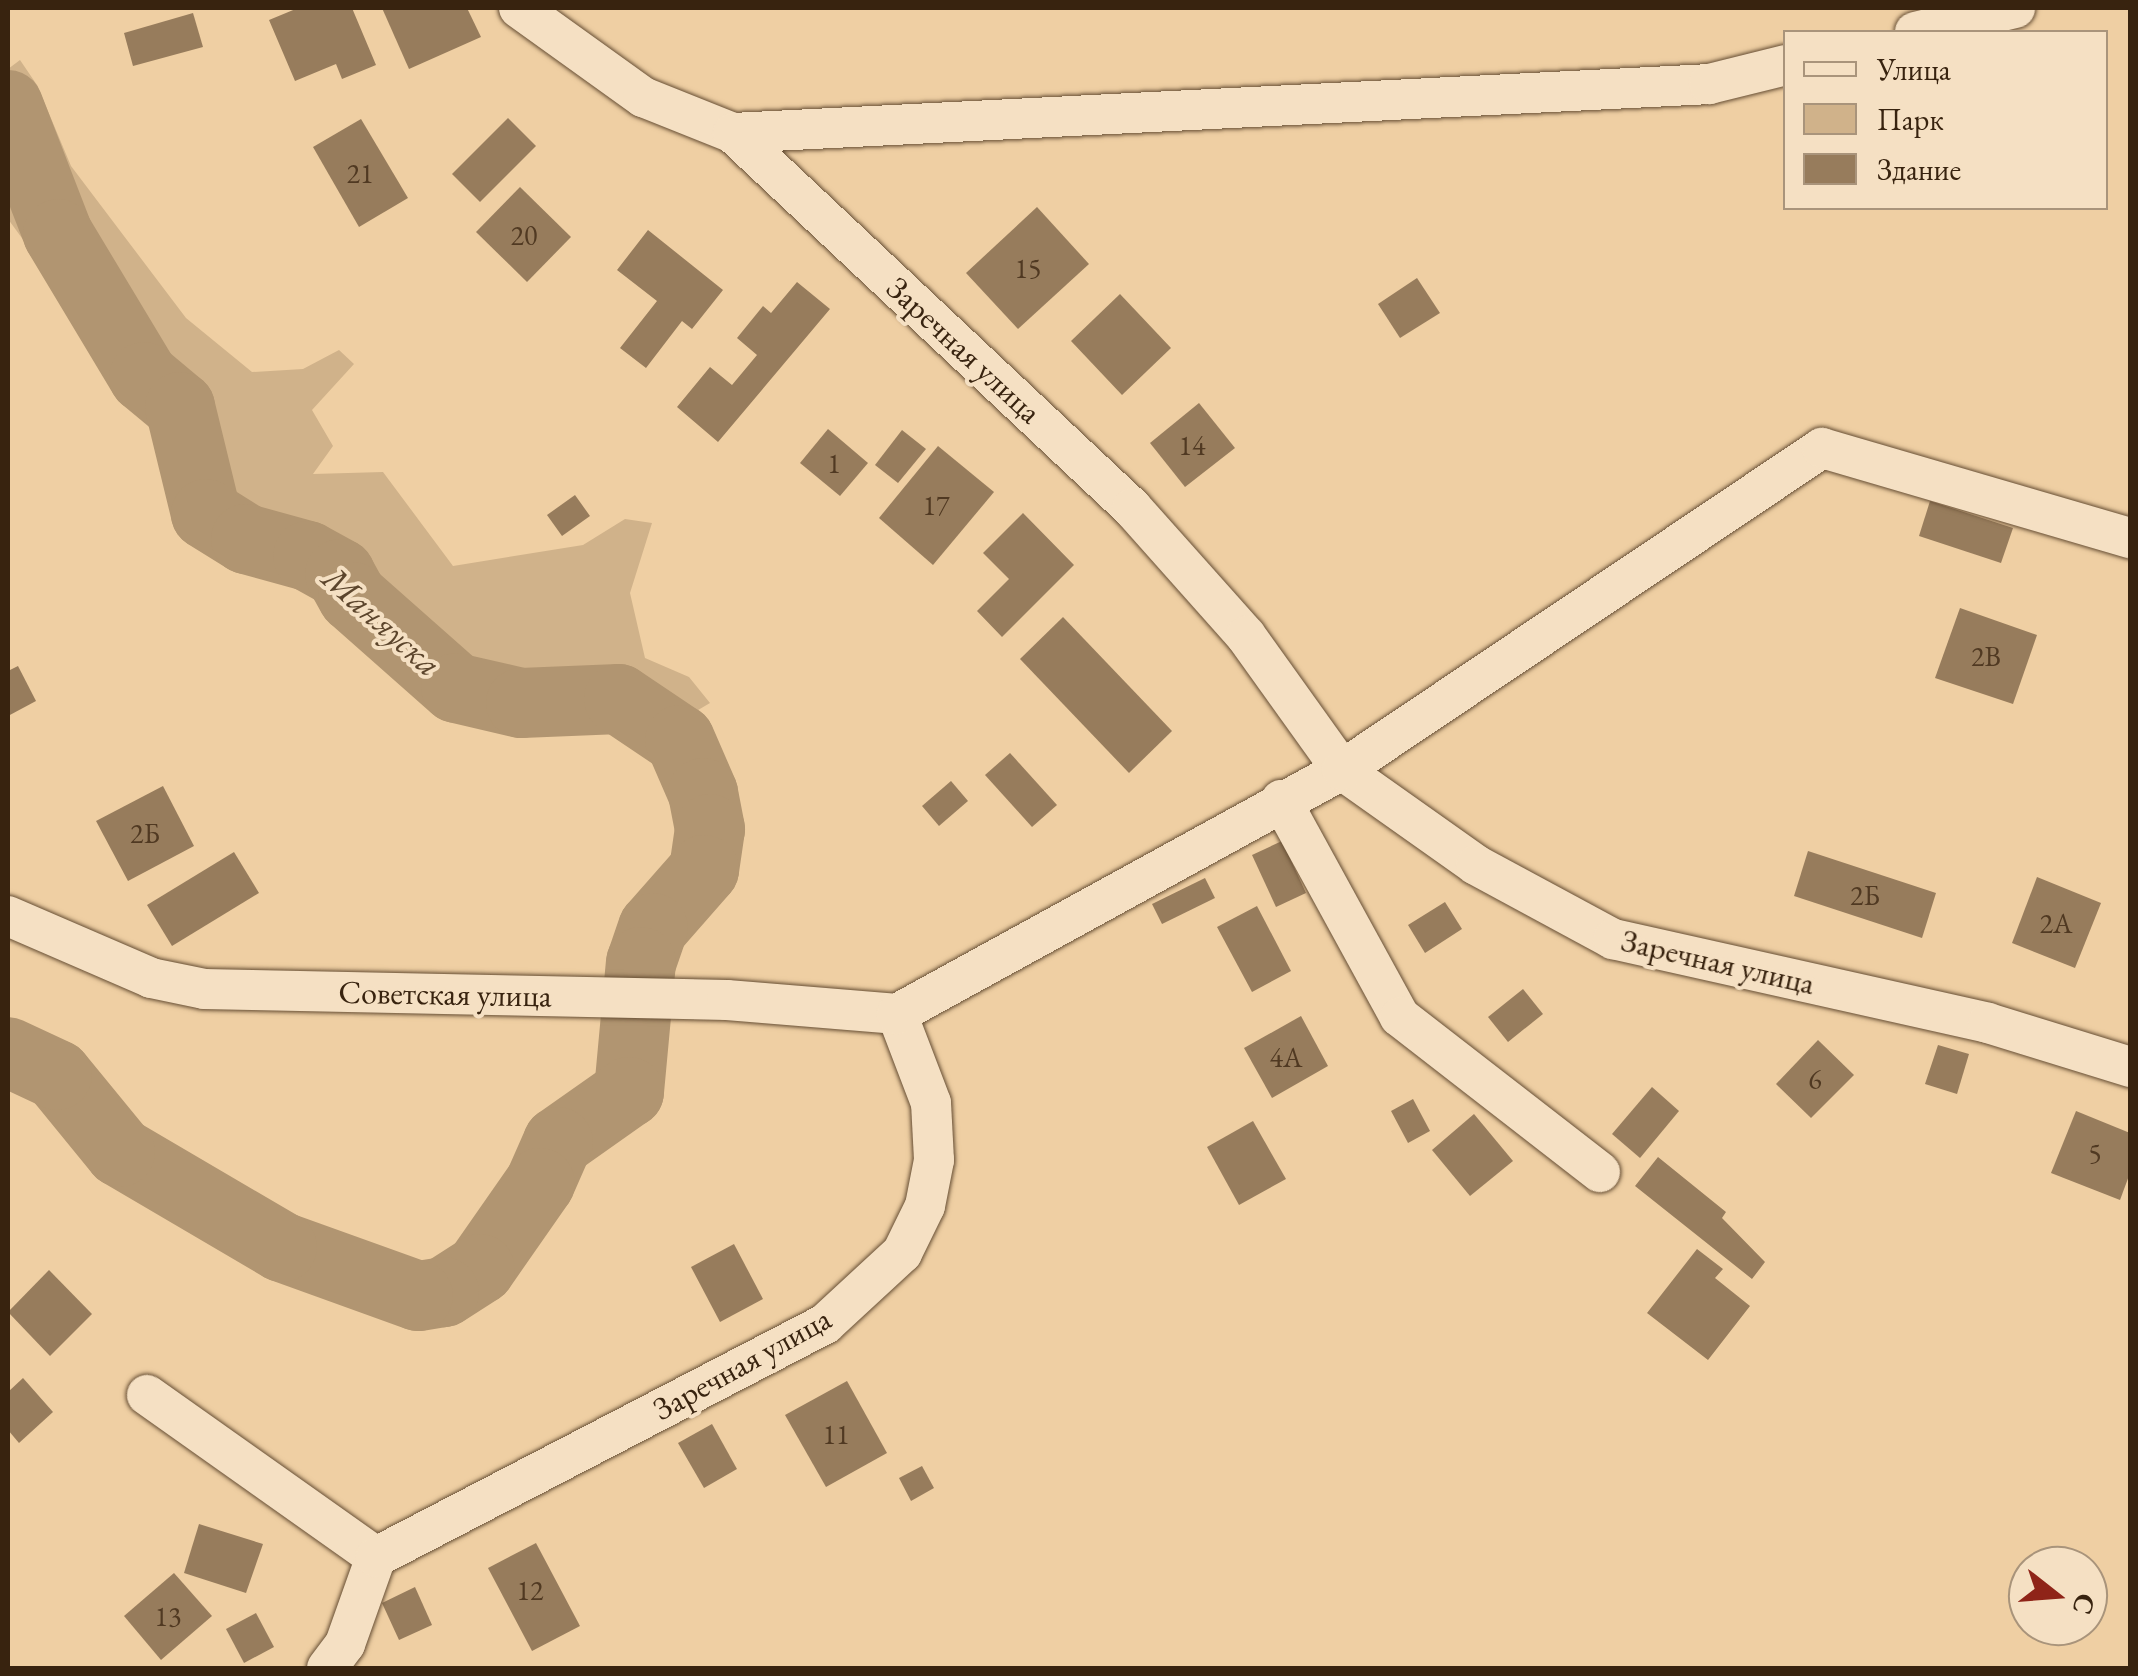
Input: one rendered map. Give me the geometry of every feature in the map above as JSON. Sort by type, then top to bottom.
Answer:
[{"type":"street","name":"Заречная улица","points":[[518,8],[643,98],[733,133],[1132,508],[1246,636],[1342,770],[1476,865],[1613,939],[1988,1024],[2130,1067]]},
{"type":"street","points":[[1923,30],[2015,8]]},
{"type":"street","points":[[733,133],[1708,84],[1783,66]]},
{"type":"street","points":[[897,1014],[1280,800],[1342,770],[1822,448],[2130,538]]},
{"type":"street","points":[[1280,800],[1400,1017],[1600,1172]]},
{"type":"street","name":"Советская улица","points":[[8,916],[151,978],[204,989],[727,1000],[897,1014]]},
{"type":"street","name":"Заречная улица","points":[[376,1556],[825,1324],[902,1253],[925,1206],[934,1160],[930,1103],[897,1014]]},
{"type":"street","points":[[147,1395],[376,1556],[351,1630],[327,1668]]},
{"type":"green space","points":[[20,60],[37,85],[71,166],[186,318],[252,372],[303,369],[339,350],[354,364],[312,410],[333,446],[313,474],[383,472],[453,566],[583,545],[625,519],[652,523],[630,593],[645,658],[689,677],[710,703],[666,729],[606,684],[502,684],[451,666],[230,523],[8,219],[8,69]]},
{"type":"building","points":[[298,8],[352,8],[376,65],[342,79],[336,64],[295,81],[269,20]]},
{"type":"building","points":[[382,8],[467,8],[481,37],[409,69]]},
{"type":"building","points":[[193,13],[203,47],[133,66],[124,33]]},
{"type":"building","points":[[508,118],[536,146],[480,202],[452,174]]},
{"type":"building","points":[[361,119],[408,198],[359,227],[313,147]]},
{"type":"building","points":[[520,187],[571,237],[527,282],[476,232]]},
{"type":"building","points":[[1037,207],[1089,264],[1018,329],[966,273]]},
{"type":"building","points":[[648,230],[723,290],[692,329],[682,321],[646,368],[620,348],[657,301],[617,270]]},
{"type":"building","points":[[1417,278],[1440,313],[1400,338],[1378,304]]},
{"type":"building","points":[[797,282],[830,309],[718,442],[677,407],[710,367],[732,385],[757,355],[737,338],[763,306],[771,313]]},
{"type":"building","points":[[1120,294],[1171,348],[1122,395],[1071,341]]},
{"type":"building","points":[[1199,403],[1235,448],[1185,487],[1150,443]]},
{"type":"building","points":[[828,429],[868,463],[840,496],[800,463]]},
{"type":"building","points":[[902,430],[926,449],[898,483],[875,465]]},
{"type":"building","points":[[938,446],[994,492],[933,565],[879,518]]},
{"type":"building","points":[[575,495],[590,516],[562,536],[547,515]]},
{"type":"building","points":[[1930,501],[2013,528],[2001,563],[1919,536]]},
{"type":"building","points":[[1023,513],[1074,565],[1002,637],[977,611],[1009,579],[983,553]]},
{"type":"building","points":[[1960,608],[2037,635],[2013,704],[1935,678]]},
{"type":"building","points":[[1063,617],[1172,731],[1129,773],[1020,659]]},
{"type":"building","points":[[18,666],[36,701],[8,716],[8,671]]},
{"type":"building","points":[[1010,753],[1057,805],[1032,827],[985,775]]},
{"type":"building","points":[[951,781],[968,801],[939,826],[922,806]]},
{"type":"building","points":[[163,786],[194,846],[128,881],[96,821]]},
{"type":"building","points":[[1282,841],[1306,893],[1276,907],[1252,855]]},
{"type":"building","points":[[1808,851],[1936,893],[1922,938],[1794,896]]},
{"type":"building","points":[[234,852],[259,893],[172,946],[147,905]]},
{"type":"building","points":[[2037,877],[2101,903],[2075,968],[2012,943]]},
{"type":"building","points":[[1205,878],[1215,898],[1162,924],[1152,904]]},
{"type":"building","points":[[1445,902],[1462,929],[1425,953],[1408,925]]},
{"type":"building","points":[[1257,906],[1291,971],[1252,992],[1217,927]]},
{"type":"building","points":[[1523,989],[1543,1014],[1508,1042],[1488,1017]]},
{"type":"building","points":[[1301,1016],[1328,1066],[1272,1098],[1244,1048]]},
{"type":"building","points":[[1818,1040],[1854,1075],[1811,1118],[1776,1084]]},
{"type":"building","points":[[1938,1045],[1969,1054],[1957,1094],[1925,1084]]},
{"type":"building","points":[[1652,1087],[1679,1111],[1640,1158],[1612,1134]]},
{"type":"building","points":[[1413,1099],[1430,1131],[1408,1143],[1391,1111]]},
{"type":"building","points":[[2076,1111],[2130,1133],[2130,1173],[2120,1200],[2051,1173]]},
{"type":"building","points":[[1474,1114],[1513,1161],[1470,1196],[1432,1150]]},
{"type":"building","points":[[1253,1121],[1286,1179],[1239,1205],[1207,1147]]},
{"type":"building","points":[[1658,1157],[1726,1212],[1722,1218],[1765,1262],[1752,1279],[1635,1186]]},
{"type":"building","points":[[734,1244],[763,1299],[720,1322],[691,1267]]},
{"type":"building","points":[[1697,1249],[1723,1269],[1715,1278],[1750,1306],[1708,1360],[1647,1313]]},
{"type":"building","points":[[49,1270],[92,1314],[50,1356],[8,1312]]},
{"type":"building","points":[[23,1378],[53,1412],[19,1443],[8,1430],[8,1392]]},
{"type":"building","points":[[847,1381],[887,1453],[826,1487],[785,1415]]},
{"type":"building","points":[[712,1424],[737,1469],[704,1488],[678,1443]]},
{"type":"building","points":[[922,1466],[934,1488],[911,1501],[899,1478]]},
{"type":"building","points":[[199,1524],[263,1544],[246,1593],[184,1573]]},
{"type":"building","points":[[536,1543],[580,1626],[532,1651],[488,1568]]},
{"type":"building","points":[[174,1573],[212,1616],[161,1660],[124,1616]]},
{"type":"building","points":[[415,1587],[432,1625],[399,1640],[382,1603]]},
{"type":"building","points":[[256,1613],[274,1647],[244,1663],[226,1629]]},
{"type":"waterway","name":"Маняуска","points":[[8,105],[58,234],[144,377],[180,407],[206,514],[246,539],[308,556],[340,574],[353,597],[456,688],[521,703],[619,699],[680,740],[703,793],[710,829],[704,870],[653,928],[641,962],[629,1092],[558,1142],[540,1183],[480,1269],[444,1292],[418,1296],[282,1247],[120,1152],[57,1075],[8,1052]]}]
